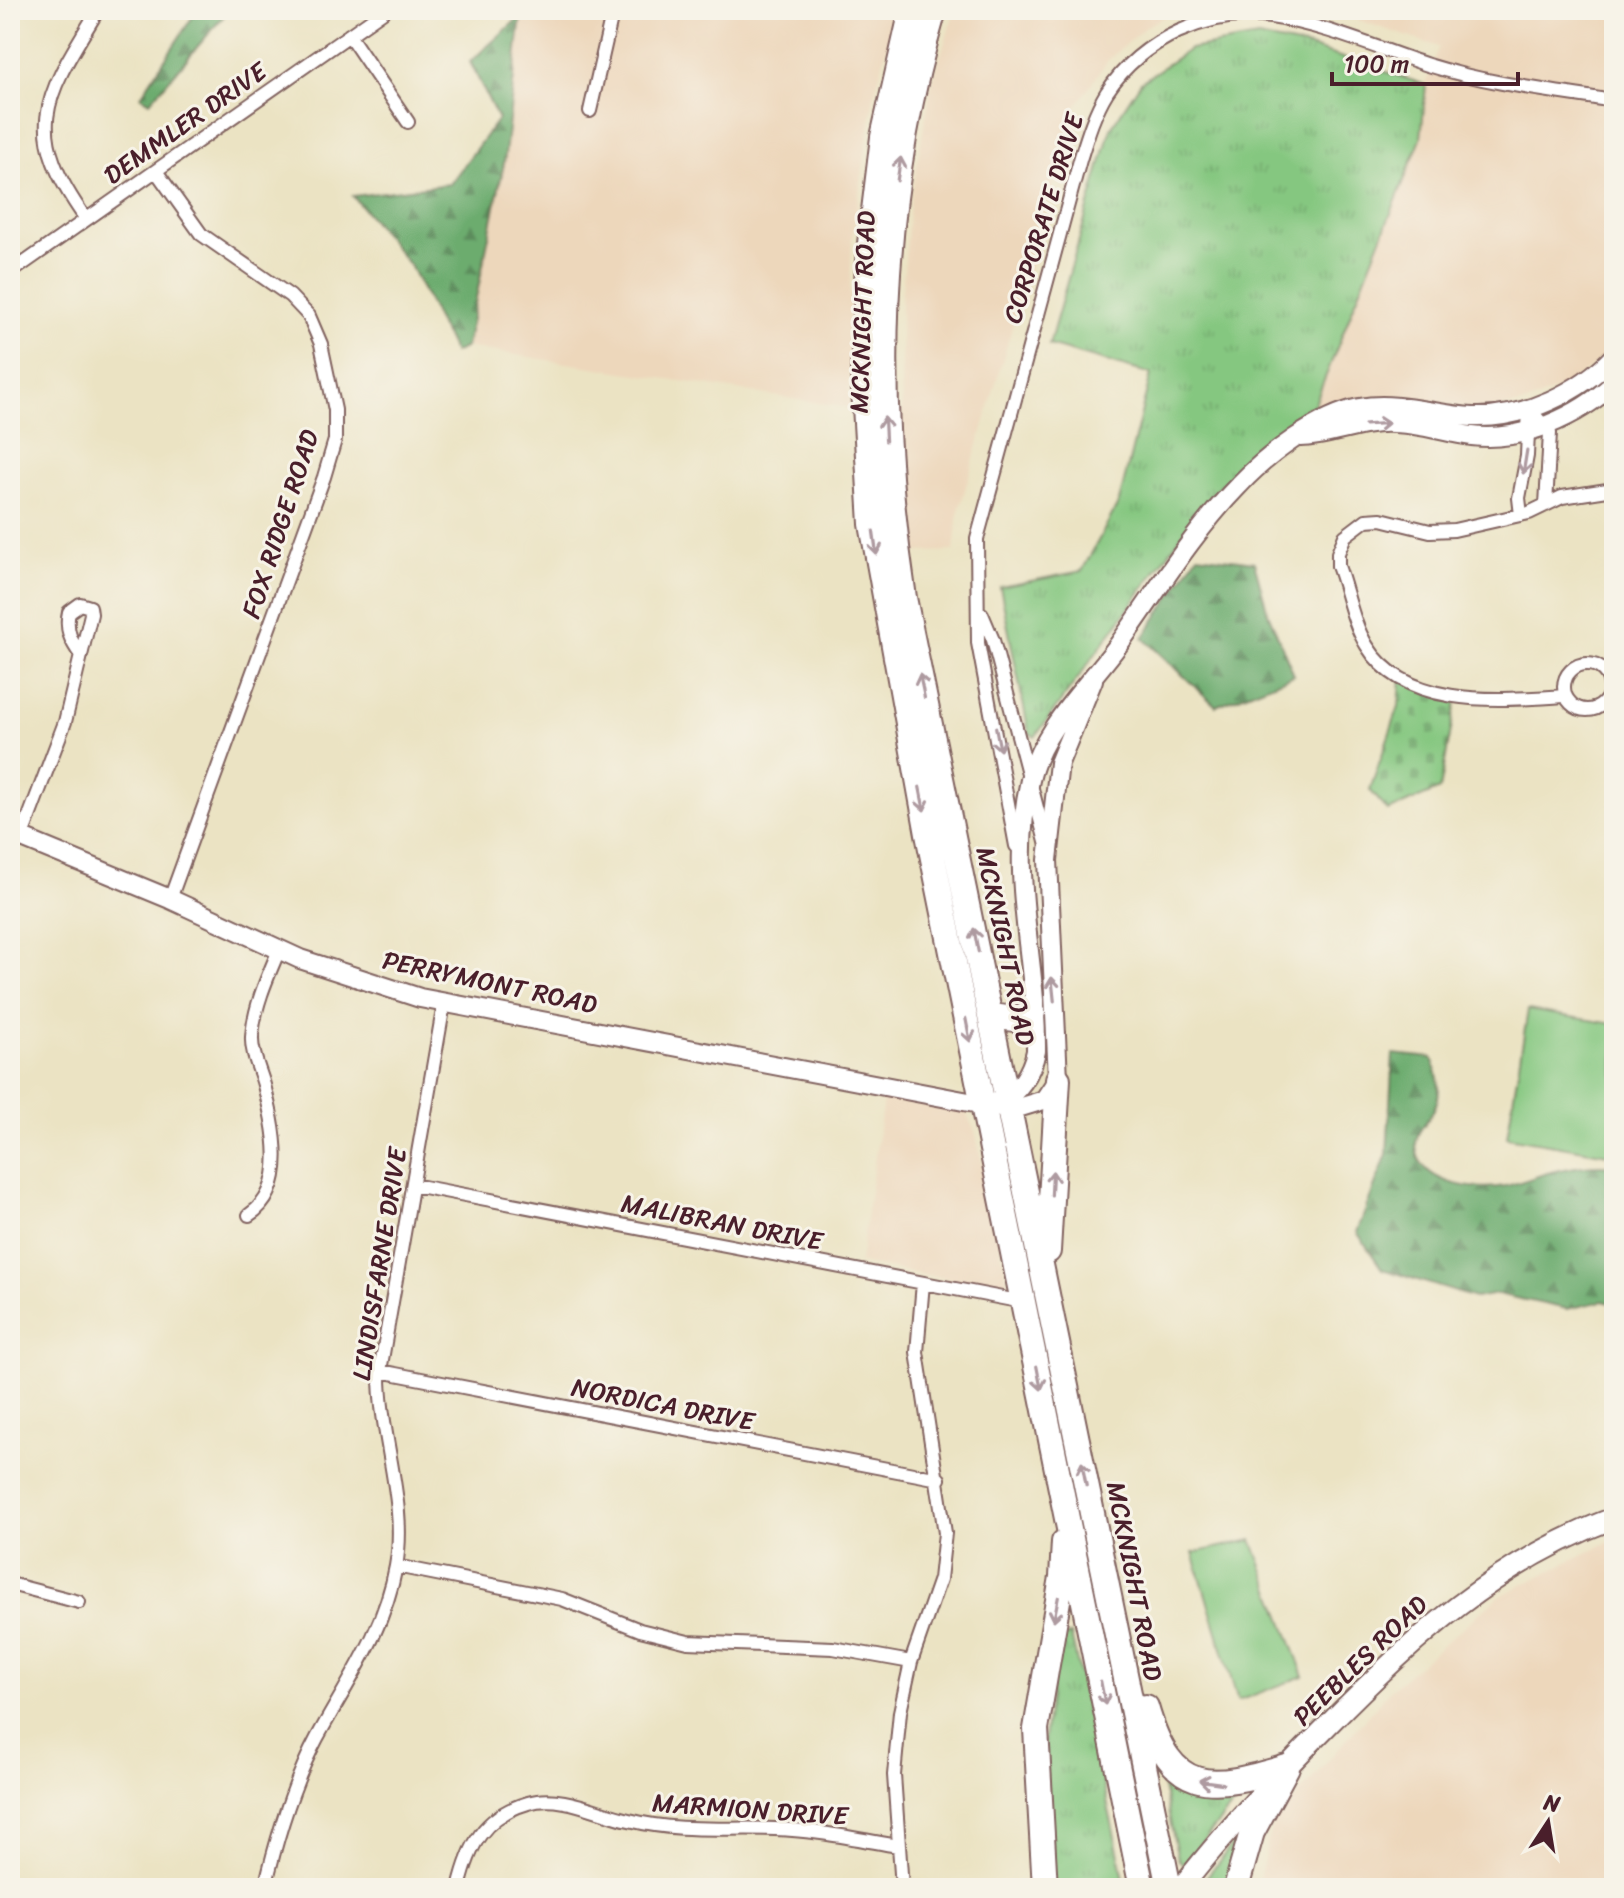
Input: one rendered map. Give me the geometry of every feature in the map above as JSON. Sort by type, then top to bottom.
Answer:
[{"type":"highway","name":"MCKNIGHT ROAD","points":[[912,10],[883,137],[871,219],[863,335],[865,449],[884,601],[1142,1888]]},
{"type":"highway","name":"MCKNIGHT ROAD","points":[[934,10],[903,140],[892,221],[884,335],[886,435],[893,522],[904,598],[1169,1888]]},
{"type":"highway","points":[[992,1016],[1014,1019],[1033,1012]]},
{"type":"highway","points":[[1047,1289],[1058,1079]]},
{"type":"highway","points":[[1045,1888],[1036,1729],[1062,1577],[1065,1504]]},
{"type":"highway","points":[[1100,1550],[1151,1725],[1169,1760],[1191,1777],[1216,1784],[1235,1782],[1287,1767]]},
{"type":"highway","points":[[1236,1888],[1252,1832],[1287,1767]]},
{"type":"main road","name":"PEEBLES ROAD","points":[[1181,1888],[1233,1822],[1396,1656],[1460,1602],[1536,1552],[1614,1518]]},
{"type":"street","points":[[86,219],[57,177],[46,130],[54,86],[98,10]]},
{"type":"street","name":"DEMMLER DRIVE","points":[[10,273],[385,10]]},
{"type":"street","points":[[590,111],[613,10]]},
{"type":"street","name":"CORPORATE DRIVE","points":[[1019,861],[978,643],[975,556],[984,505],[1080,160],[1106,94],[1142,56],[1173,35],[1212,20],[1269,16],[1318,27],[1478,78],[1614,101]]},
{"type":"street","points":[[349,35],[408,122]]},
{"type":"street","name":"FOX RIDGE ROAD","points":[[156,171],[201,234],[302,305],[321,344],[333,394],[336,427],[324,477],[170,899]]},
{"type":"street","points":[[1010,1104],[1035,1060],[1019,861],[1030,781],[1046,740],[1230,494],[1261,465],[1314,424],[1363,407],[1399,405],[1474,417],[1529,408],[1581,383],[1614,356]]},
{"type":"street","points":[[1301,437],[1377,423],[1416,425],[1486,437],[1527,431],[1572,413],[1614,383]]},
{"type":"street","points":[[1529,408],[1546,425],[1551,442],[1546,505]]},
{"type":"street","points":[[1521,515],[1519,501],[1527,456],[1529,408]]},
{"type":"street","points":[[1565,696],[1567,674],[1587,664],[1606,674],[1610,700],[1598,708],[1582,710],[1565,696],[1468,698],[1434,691],[1396,675],[1376,659],[1363,639],[1338,566],[1338,553],[1345,536],[1366,520],[1381,519],[1441,532],[1521,515],[1562,497],[1614,489]]},
{"type":"street","name":"CORPORATE DRIVE","points":[[979,607],[993,640],[1048,860]]},
{"type":"street","points":[[16,836],[65,722],[81,655]]},
{"type":"street","points":[[1010,1104],[1044,1100],[1058,1079],[1048,860],[1059,763],[1093,680]]},
{"type":"street","name":"PERRYMONT ROAD","points":[[16,836],[170,899],[279,950],[370,984],[444,1004],[983,1105],[1010,1104]]},
{"type":"street","points":[[249,1215],[270,1197],[274,1183],[274,1134],[252,1039],[262,990],[279,950]]},
{"type":"street","name":"LINDISFARNE DRIVE","points":[[265,1888],[289,1802],[316,1740],[371,1647],[396,1566],[394,1492],[383,1430],[380,1371],[444,1004]]},
{"type":"street","name":"MALIBRAN DRIVE","points":[[413,1185],[1023,1302]]},
{"type":"street","points":[[902,1888],[897,1846],[895,1755],[911,1662],[943,1562],[945,1520],[917,1352],[923,1283]]},
{"type":"street","name":"NORDICA DRIVE","points":[[380,1371],[939,1479]]},
{"type":"street","points":[[396,1566],[562,1599],[640,1630],[688,1642],[833,1648],[911,1662]]},
{"type":"street","points":[[10,1584],[79,1602]]},
{"type":"street","name":"MARMION DRIVE","points":[[459,1888],[469,1852],[478,1834],[500,1816],[537,1801],[568,1803],[673,1828],[807,1830],[897,1846]]},
{"type":"shaded area","points":[[522,10],[897,10],[874,96],[852,239],[848,342],[850,408],[466,347],[504,163]]},
{"type":"shaded area","points":[[955,10],[1178,10],[1145,27],[1108,60],[1076,106],[958,514],[954,551],[916,552],[902,430],[901,303],[910,204],[931,87]]},
{"type":"shaded area","points":[[1328,10],[1614,10],[1614,344],[1598,362],[1564,386],[1527,403],[1484,410],[1398,397],[1364,398],[1309,418],[1421,138],[1426,85],[1439,47]]},
{"type":"shaded area","points":[[884,1093],[964,1109],[975,1131],[1007,1280],[1002,1289],[860,1263]]},
{"type":"shaded area","points":[[1614,1539],[1614,1888],[1257,1888],[1272,1825],[1391,1689],[1498,1597]]},
{"type":"green space","points":[[197,10],[229,10],[150,102],[141,96]]},
{"type":"green space","points":[[521,16],[504,163],[466,347],[454,353],[411,267],[353,196],[450,184],[498,119],[470,62]]},
{"type":"green space","points":[[1258,37],[1309,47],[1426,85],[1421,138],[1309,418],[1253,453],[1212,494],[1035,737],[1029,733],[1000,587],[1082,571],[1119,502],[1151,374],[1049,345],[1111,128],[1141,82],[1190,49]]},
{"type":"green space","points":[[1198,555],[1254,562],[1268,613],[1294,675],[1216,706],[1143,638]]},
{"type":"green space","points":[[1401,678],[1457,697],[1440,789],[1388,811],[1370,790],[1399,706]]},
{"type":"green space","points":[[1528,1010],[1614,1024],[1614,1155],[1507,1137]]},
{"type":"green space","points":[[1393,1054],[1432,1058],[1435,1065],[1439,1087],[1437,1102],[1416,1143],[1418,1157],[1425,1168],[1436,1176],[1463,1186],[1493,1188],[1571,1168],[1614,1166],[1614,1304],[1603,1301],[1567,1309],[1497,1294],[1475,1298],[1382,1269],[1357,1232],[1387,1154]]},
{"type":"green space","points":[[1252,1540],[1304,1676],[1238,1701],[1193,1553]]},
{"type":"green space","points":[[1071,1635],[1126,1888],[1053,1888],[1044,1738],[1059,1637]]},
{"type":"green space","points":[[1165,1768],[1245,1791],[1184,1864],[1178,1859],[1160,1772]]},
{"type":"green space","points":[[1248,1824],[1229,1888],[1198,1888]]}]
